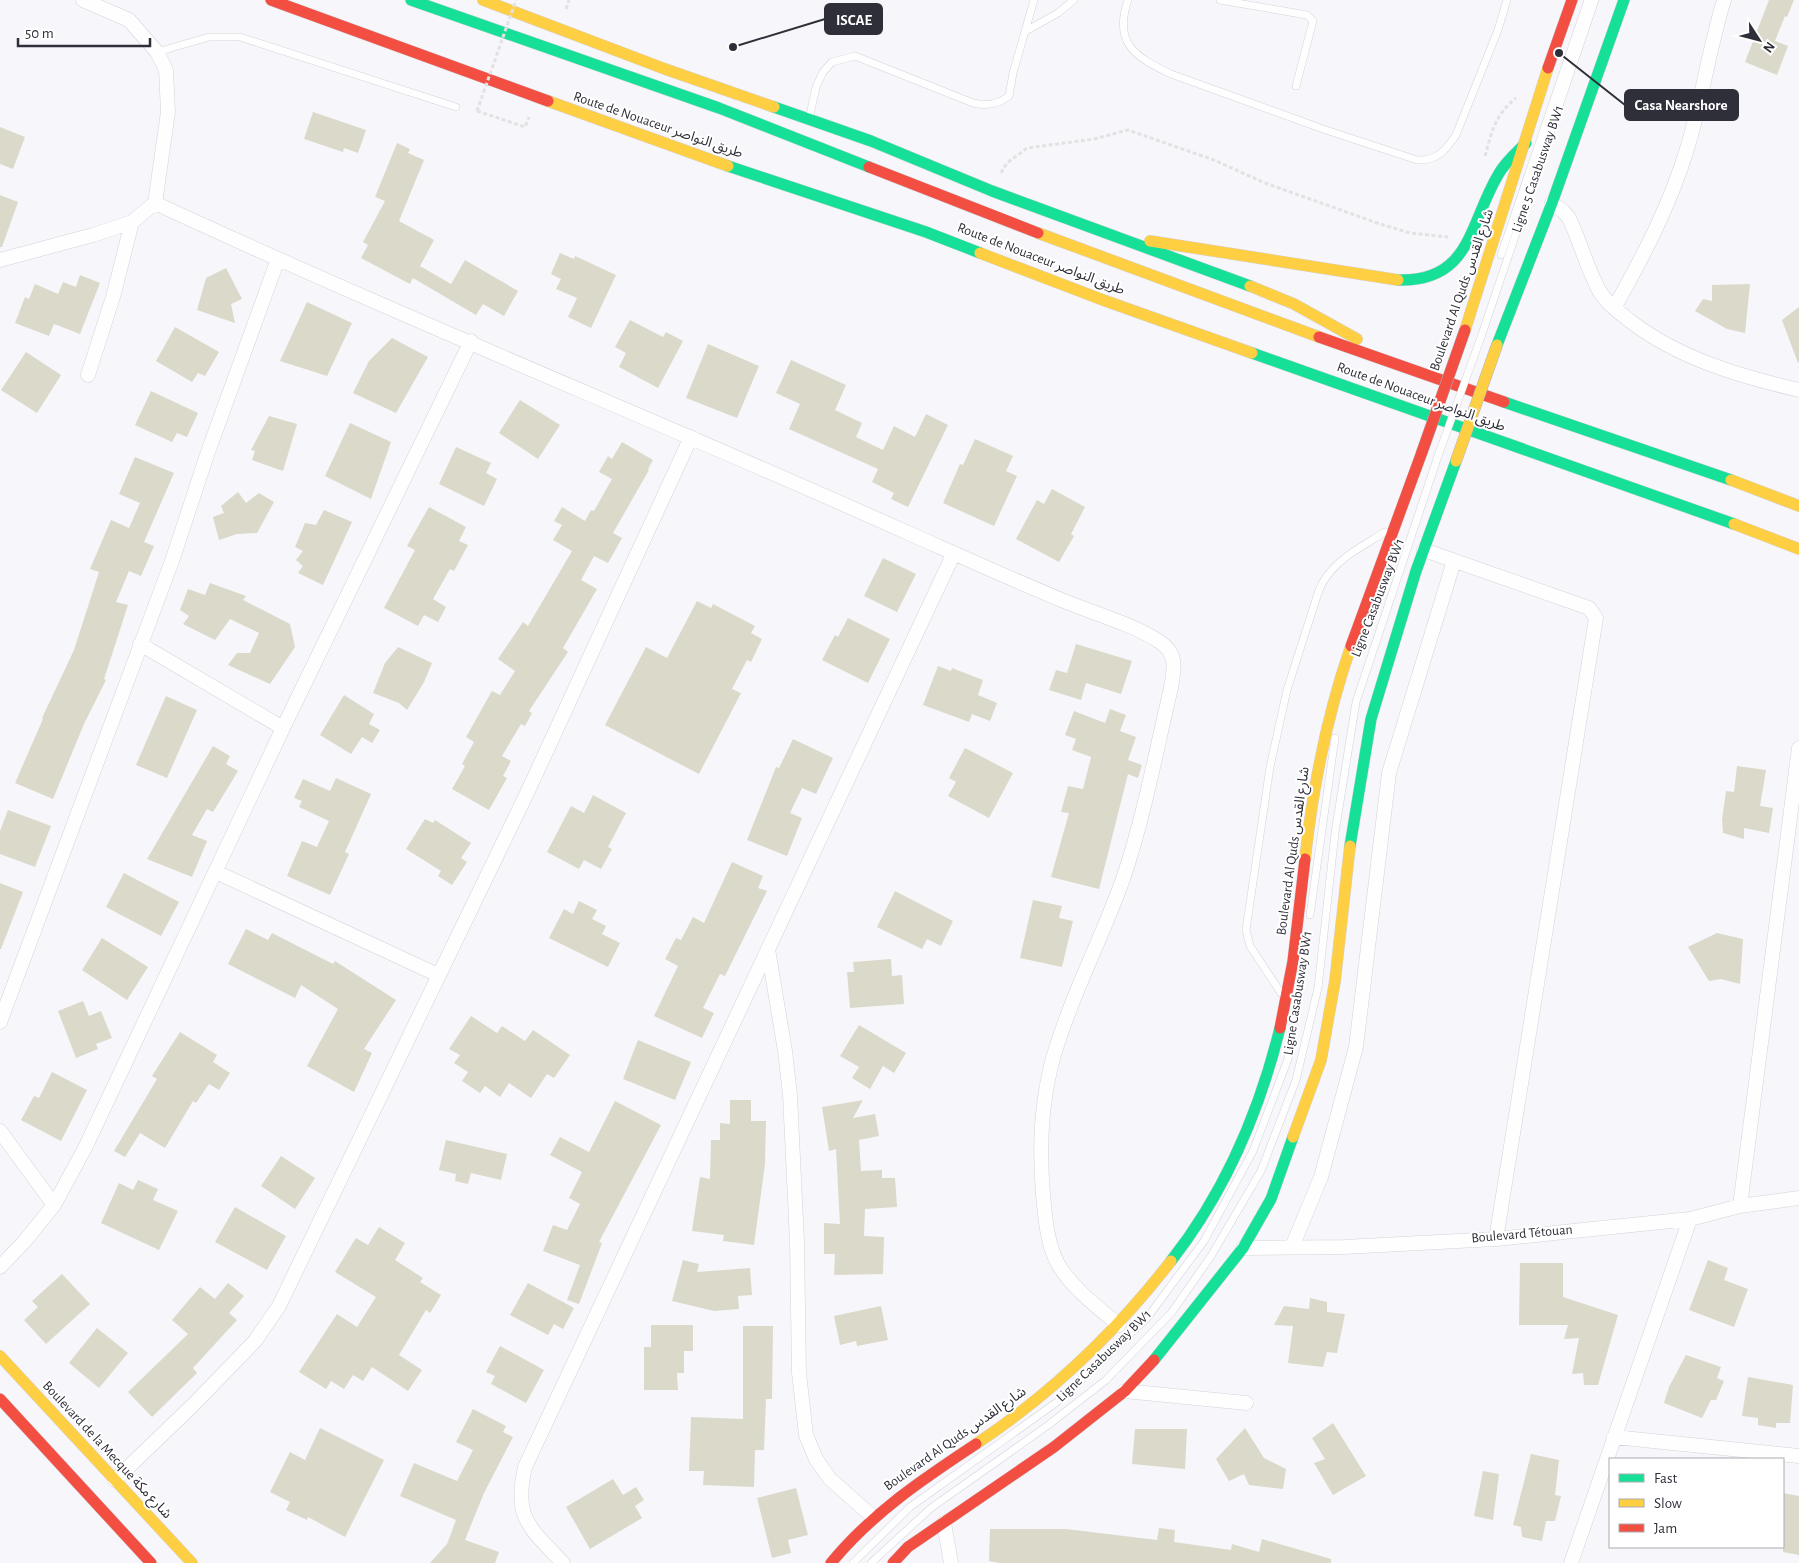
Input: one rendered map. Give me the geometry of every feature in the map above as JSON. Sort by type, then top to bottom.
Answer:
[{"type":"main road","name":"Route de Nouaceur طريق النواصر","points":[[271,0],[700,156],[926,232],[1103,300],[1679,503],[1799,549]]},
{"type":"main road","name":"Route de Nouaceur طريق النواصر","points":[[411,0],[719,108],[1105,258],[1392,364],[1693,465],[1799,506]]},
{"type":"main road","points":[[483,0],[665,69],[871,141],[992,191],[1128,238],[1294,304],[1354,337],[1392,364]]},
{"type":"main road","name":"Boulevard Al Quds شارع القدس","points":[[831,1563],[873,1517],[1024,1410],[1119,1325],[1154,1285],[1200,1223],[1236,1157],[1259,1100],[1278,1035],[1293,959],[1316,776],[1336,693],[1400,527],[1431,454],[1474,334],[1493,251],[1572,0]]},
{"type":"main road","points":[[893,1563],[908,1547],[1054,1447],[1125,1391],[1151,1364],[1243,1248],[1272,1199],[1321,1060],[1335,981],[1345,878],[1371,719],[1424,550],[1497,345],[1552,203],[1624,0]]},
{"type":"main road","points":[[1128,238],[1190,246],[1383,279],[1405,282],[1426,280],[1442,272],[1465,251],[1502,167],[1526,143]]},
{"type":"main road","name":"Boulevard de la Mecque شارع مكة","points":[[0,1356],[192,1563]]},
{"type":"main road","points":[[0,1399],[151,1563]]},
{"type":"street","points":[[0,260],[93,235],[132,222],[155,203],[165,145],[168,93],[166,70],[157,52],[129,20],[83,0]]},
{"type":"street","points":[[1614,308],[1651,240],[1678,178],[1688,147],[1724,0]]},
{"type":"street","points":[[155,203],[278,259],[471,341],[1160,642],[1172,652],[1175,666],[1128,864],[1115,900],[1071,1004],[1056,1047],[1042,1116],[1040,1158],[1044,1206],[1050,1239],[1057,1262],[1068,1279],[1119,1325]]},
{"type":"street","points":[[1552,203],[1563,210],[1569,218],[1600,292],[1614,308],[1648,334],[1681,353],[1723,369],[1799,390]]},
{"type":"street","points":[[88,375],[113,296],[132,222]]},
{"type":"street","points":[[0,1022],[172,561],[208,452],[278,259]]},
{"type":"street","points":[[0,1267],[24,1242],[54,1205],[85,1148],[283,728],[471,341]]},
{"type":"street","points":[[115,1480],[200,1398],[255,1341],[279,1306],[532,782],[691,437]]},
{"type":"street","points":[[1424,550],[1590,608],[1596,618],[1496,1239]]},
{"type":"street","points":[[563,1563],[529,1526],[522,1513],[520,1500],[525,1467],[954,553]]},
{"type":"street","points":[[1292,1247],[1320,1178],[1356,1048],[1389,773],[1454,561]]},
{"type":"street","points":[[140,644],[283,728]]},
{"type":"street","points":[[1740,1206],[1799,748]]},
{"type":"street","points":[[216,872],[438,975]]},
{"type":"street","points":[[768,950],[786,1051],[790,1095],[797,1242],[799,1373],[806,1435],[816,1459],[830,1479],[873,1517]]},
{"type":"street","points":[[0,1131],[54,1205]]},
{"type":"street","name":"Boulevard Tétouan","points":[[1243,1248],[1496,1239],[1690,1219],[1740,1206],[1799,1198]]},
{"type":"street","points":[[1571,1563],[1690,1219]]},
{"type":"street","points":[[1125,1391],[1172,1398],[1246,1403]]},
{"type":"street","points":[[1614,1437],[1799,1456]]},
{"type":"street","points":[[944,1522],[951,1563]]},
{"type":"lane","points":[[809,119],[816,88],[823,72],[832,62],[856,56],[973,103],[984,106],[1002,101],[1009,96],[1013,73],[1034,0]]},
{"type":"lane","points":[[1026,31],[1058,13],[1074,0]]},
{"type":"lane","points":[[1128,0],[1123,15],[1123,35],[1130,49],[1148,62],[1180,77],[1324,129],[1417,160],[1430,161],[1447,149],[1456,135],[1498,30],[1507,0]]},
{"type":"lane","points":[[1220,0],[1307,15],[1311,18],[1312,21],[1296,86]]},
{"type":"lane","name":"Ligne 5 Casabusway BW1","points":[[1474,334],[1588,0]]},
{"type":"lane","name":"Ligne 5 Casabusway BW1","points":[[1474,334],[1595,0]]},
{"type":"lane","points":[[157,52],[209,37],[240,38],[456,107]]},
{"type":"lane","name":"Ligne Casabusway BW1","points":[[871,1563],[931,1508],[1047,1426],[1106,1380],[1172,1312],[1211,1256],[1261,1171],[1296,1080],[1318,988],[1335,833],[1356,702],[1431,454],[1474,334]]},
{"type":"lane","points":[[1285,999],[1255,954],[1246,930],[1270,767],[1285,699],[1310,617],[1326,574],[1341,560],[1400,527]]},
{"type":"lane","name":"Ligne Casabusway BW1","points":[[1338,719],[1341,699],[1354,663]]},
{"type":"lane","name":"Ligne Casabusway BW1","points":[[1309,922],[1337,728]]},
{"type":"lane","name":"Ligne Casabusway BW1","points":[[854,1563],[910,1507],[1057,1402],[1147,1318],[1204,1241],[1253,1151],[1288,1059],[1298,991]]},
{"type":"path","points":[[516,0],[477,111],[525,127]]},
{"type":"path","points":[[1482,165],[1501,112],[1516,98]]},
{"type":"path","points":[[992,191],[1007,163],[1027,148],[1094,139],[1128,130],[1214,160],[1265,183],[1410,234],[1454,237]]},
{"type":"building","points":[[1769,0],[1794,0],[1775,41],[1788,46],[1777,75],[1745,62]]},
{"type":"building","points":[[313,112],[366,130],[358,153],[344,148],[343,152],[304,139]]},
{"type":"building","points":[[0,127],[25,137],[13,169],[0,164]]},
{"type":"building","points":[[397,143],[410,149],[408,153],[424,160],[399,221],[434,240],[420,266],[451,284],[465,260],[518,291],[504,316],[483,304],[476,315],[413,278],[410,284],[361,258],[368,245],[363,242],[385,201],[375,197]]},
{"type":"building","points":[[0,195],[18,202],[2,247],[0,247]]},
{"type":"building","points":[[560,253],[574,259],[575,256],[616,275],[591,328],[568,317],[577,298],[556,289],[561,279],[551,274]]},
{"type":"building","points":[[226,268],[242,299],[231,304],[235,323],[197,310],[206,278]]},
{"type":"building","points":[[80,275],[100,283],[80,334],[54,324],[49,336],[15,323],[25,297],[29,299],[35,284],[58,294],[63,282],[76,287]]},
{"type":"building","points":[[1750,284],[1745,333],[1727,329],[1695,311],[1703,299],[1712,301],[1712,285]]},
{"type":"building","points":[[307,302],[352,323],[327,376],[280,361]]},
{"type":"building","points":[[1799,307],[1799,362],[1798,363],[1782,320]]},
{"type":"building","points":[[630,320],[663,337],[666,332],[683,341],[658,388],[619,367],[626,353],[615,347]]},
{"type":"building","points":[[175,327],[219,352],[205,376],[198,373],[192,382],[156,361]]},
{"type":"building","points":[[392,338],[428,357],[396,413],[353,393],[369,361]]},
{"type":"building","points":[[708,344],[759,366],[737,418],[686,398]]},
{"type":"building","points":[[26,352],[61,375],[37,413],[1,390]]},
{"type":"building","points":[[791,360],[846,385],[835,410],[862,423],[856,437],[883,450],[894,426],[915,437],[926,414],[948,425],[908,507],[891,499],[894,493],[872,482],[878,469],[789,429],[800,404],[776,393]]},
{"type":"building","points":[[151,391],[198,413],[187,437],[177,433],[172,442],[135,425]]},
{"type":"building","points":[[520,400],[560,425],[538,459],[499,433]]},
{"type":"building","points":[[269,416],[297,424],[283,471],[252,460],[255,451],[251,450]]},
{"type":"building","points":[[350,423],[391,442],[371,499],[325,476]]},
{"type":"building","points":[[975,439],[1013,456],[1006,471],[1017,476],[994,526],[943,503],[960,464],[963,465]]},
{"type":"building","points":[[622,442],[653,460],[613,533],[622,538],[608,563],[594,556],[581,580],[597,589],[563,648],[568,652],[529,711],[532,713],[525,726],[521,724],[502,756],[511,761],[503,776],[507,778],[489,810],[452,789],[465,766],[462,764],[474,742],[466,737],[492,691],[500,695],[515,671],[498,659],[523,622],[528,626],[572,551],[553,540],[562,525],[554,521],[562,507],[585,521],[591,510],[594,511],[612,479],[599,472],[608,456],[612,459]]},
{"type":"building","points":[[456,447],[491,463],[486,473],[497,479],[484,506],[439,484]]},
{"type":"building","points":[[135,457],[174,473],[144,542],[154,546],[141,576],[129,571],[116,602],[128,605],[104,679],[106,680],[84,724],[53,799],[15,783],[42,718],[74,650],[99,572],[90,569],[111,520],[129,528],[140,503],[119,494]]},
{"type":"building","points":[[1052,489],[1085,507],[1071,534],[1074,536],[1059,562],[1016,539],[1037,500],[1044,504]]},
{"type":"building","points":[[238,492],[246,503],[259,493],[274,502],[257,533],[237,534],[219,540],[213,517],[224,513],[221,506]]},
{"type":"building","points":[[429,507],[466,527],[459,541],[468,545],[454,571],[450,569],[433,599],[446,607],[438,622],[424,615],[418,626],[384,608],[415,550],[407,546]]},
{"type":"building","points":[[324,510],[352,522],[323,585],[298,573],[303,566],[296,560],[303,551],[295,547],[305,523],[316,525]]},
{"type":"building","points":[[883,558],[916,574],[897,612],[864,596]]},
{"type":"building","points":[[210,583],[246,596],[243,600],[290,624],[295,647],[270,684],[228,665],[237,653],[250,653],[259,633],[230,619],[215,640],[183,624],[189,616],[180,610],[188,589],[205,595]]},
{"type":"building","points":[[697,601],[711,608],[713,604],[755,626],[751,633],[762,639],[751,662],[747,660],[732,689],[741,693],[699,774],[605,725],[646,647],[667,658]]},
{"type":"building","points":[[848,618],[890,639],[868,683],[822,660],[835,635],[838,637]]},
{"type":"building","points":[[1076,644],[1132,661],[1121,694],[1086,683],[1081,700],[1049,690],[1056,670],[1067,673]]},
{"type":"building","points":[[398,647],[432,663],[424,682],[407,710],[399,703],[373,693],[385,663]]},
{"type":"building","points":[[938,666],[951,671],[952,668],[983,680],[978,695],[997,703],[990,721],[972,714],[969,722],[923,705]]},
{"type":"building","points":[[344,695],[374,714],[369,724],[380,730],[372,743],[362,737],[351,754],[320,735]]},
{"type":"building","points":[[166,696],[197,710],[167,778],[136,765]]},
{"type":"building","points":[[1110,709],[1126,715],[1120,731],[1136,737],[1128,760],[1142,765],[1138,778],[1128,774],[1099,889],[1051,877],[1069,813],[1061,812],[1068,786],[1083,789],[1091,757],[1072,750],[1076,739],[1065,735],[1074,711],[1105,723]]},
{"type":"building","points":[[793,739],[833,758],[816,794],[802,788],[790,813],[802,818],[787,856],[747,840],[776,767],[779,768]]},
{"type":"building","points":[[213,746],[230,756],[226,764],[238,771],[213,812],[207,809],[192,835],[207,841],[192,877],[147,859]]},
{"type":"building","points":[[965,748],[1013,773],[989,818],[948,796],[956,782],[949,778]]},
{"type":"building","points":[[1737,766],[1766,770],[1760,806],[1773,808],[1769,833],[1744,828],[1744,839],[1723,833],[1722,820],[1726,791],[1734,792]]},
{"type":"building","points":[[336,778],[371,794],[345,852],[349,854],[330,895],[287,876],[302,841],[317,847],[329,821],[299,807],[302,801],[294,798],[303,779],[330,791]]},
{"type":"building","points":[[593,795],[626,813],[608,847],[612,849],[601,869],[584,860],[579,869],[547,852],[571,806],[584,813]]},
{"type":"building","points":[[8,810],[51,826],[35,867],[0,854],[0,831]]},
{"type":"building","points":[[425,819],[433,823],[435,820],[471,843],[461,858],[467,862],[452,885],[438,876],[441,871],[406,849]]},
{"type":"building","points":[[732,862],[763,876],[758,888],[767,891],[725,976],[720,974],[703,1008],[714,1013],[702,1038],[654,1016],[678,966],[665,959],[676,938],[681,940],[693,917],[704,923]]},
{"type":"building","points":[[124,873],[179,902],[161,936],[106,907]]},
{"type":"building","points":[[0,883],[23,892],[1,949],[0,949]]},
{"type":"building","points":[[895,891],[953,921],[941,946],[927,939],[922,949],[877,927]]},
{"type":"building","points":[[1033,900],[1062,906],[1059,918],[1073,921],[1062,967],[1020,958]]},
{"type":"building","points":[[579,901],[597,910],[592,919],[606,926],[602,934],[620,943],[608,967],[549,938],[564,909],[573,914]]},
{"type":"building","points":[[246,929],[268,940],[272,933],[333,964],[335,961],[396,1000],[364,1049],[372,1053],[354,1092],[307,1066],[338,1009],[301,985],[295,998],[228,964]]},
{"type":"building","points":[[1717,933],[1743,939],[1740,984],[1721,979],[1709,981],[1688,947]]},
{"type":"building","points":[[102,938],[148,967],[127,1000],[82,970]]},
{"type":"building","points":[[891,959],[892,976],[902,975],[904,1004],[850,1008],[847,972],[854,972],[853,962]]},
{"type":"building","points":[[83,1001],[89,1016],[101,1011],[112,1038],[96,1044],[98,1049],[76,1058],[58,1011]]},
{"type":"building","points":[[471,1016],[497,1033],[502,1026],[525,1041],[533,1030],[570,1055],[554,1078],[547,1074],[531,1098],[509,1083],[500,1097],[485,1086],[480,1093],[462,1081],[468,1072],[454,1063],[460,1055],[449,1049]]},
{"type":"building","points":[[859,1025],[906,1053],[894,1073],[883,1066],[870,1089],[852,1078],[859,1067],[840,1056]]},
{"type":"building","points":[[180,1032],[217,1055],[213,1062],[230,1073],[219,1090],[209,1084],[196,1103],[193,1101],[165,1148],[140,1133],[125,1157],[114,1151],[157,1079],[152,1076]]},
{"type":"building","points":[[638,1040],[691,1062],[675,1100],[623,1079]]},
{"type":"building","points":[[52,1072],[87,1090],[61,1141],[21,1120],[34,1096],[39,1098]]},
{"type":"building","points":[[730,1100],[751,1100],[751,1121],[766,1121],[765,1164],[754,1245],[723,1241],[724,1235],[692,1231],[700,1177],[710,1179],[711,1140],[720,1140],[720,1123],[730,1124]]},
{"type":"building","points":[[863,1100],[853,1118],[875,1114],[879,1136],[859,1140],[861,1171],[882,1170],[882,1178],[895,1178],[897,1207],[865,1209],[864,1236],[884,1237],[883,1274],[834,1275],[835,1254],[824,1254],[824,1223],[840,1224],[836,1149],[829,1151],[822,1107]]},
{"type":"building","points":[[615,1101],[661,1125],[599,1242],[602,1243],[579,1304],[567,1300],[580,1265],[543,1251],[553,1225],[567,1230],[580,1204],[569,1198],[582,1172],[550,1155],[560,1137],[589,1152]]},
{"type":"building","points":[[446,1140],[507,1154],[501,1180],[471,1173],[468,1184],[455,1181],[456,1174],[439,1170]]},
{"type":"building","points":[[281,1156],[315,1178],[295,1209],[261,1186]]},
{"type":"building","points":[[138,1180],[158,1189],[153,1200],[178,1211],[159,1250],[101,1223],[119,1183],[133,1190]]},
{"type":"building","points":[[235,1207],[286,1236],[267,1270],[215,1242]]},
{"type":"building","points":[[379,1227],[405,1243],[395,1260],[423,1278],[420,1282],[441,1295],[430,1313],[426,1310],[399,1355],[422,1370],[408,1391],[372,1367],[363,1381],[353,1375],[344,1389],[331,1381],[326,1389],[299,1372],[337,1314],[357,1327],[376,1297],[335,1272],[356,1238],[368,1245]]},
{"type":"building","points":[[683,1260],[699,1264],[697,1272],[750,1268],[752,1295],[738,1296],[739,1309],[714,1311],[672,1301]]},
{"type":"building","points":[[1708,1260],[1728,1268],[1724,1280],[1748,1289],[1734,1327],[1689,1310]]},
{"type":"building","points":[[1520,1263],[1563,1263],[1563,1297],[1618,1315],[1598,1385],[1584,1385],[1583,1373],[1572,1374],[1579,1338],[1564,1339],[1568,1325],[1519,1325]]},
{"type":"building","points":[[62,1274],[90,1304],[46,1344],[24,1320],[38,1307],[32,1301]]},
{"type":"building","points":[[228,1283],[244,1296],[229,1313],[237,1320],[193,1368],[197,1373],[152,1417],[128,1392],[188,1334],[172,1320],[200,1287],[215,1299]]},
{"type":"building","points":[[528,1283],[574,1308],[563,1329],[554,1324],[548,1335],[510,1315]]},
{"type":"building","points":[[1310,1298],[1327,1302],[1327,1312],[1345,1314],[1337,1353],[1327,1352],[1323,1367],[1288,1363],[1293,1326],[1274,1325],[1284,1306],[1309,1309]]},
{"type":"building","points":[[881,1306],[888,1340],[857,1346],[856,1341],[840,1345],[834,1316]]},
{"type":"building","points":[[651,1325],[693,1325],[693,1351],[684,1351],[684,1373],[677,1373],[678,1390],[644,1390],[644,1347],[651,1347]]},
{"type":"building","points":[[743,1326],[773,1326],[772,1399],[766,1399],[764,1450],[755,1450],[754,1487],[703,1485],[704,1471],[689,1471],[691,1417],[743,1419]]},
{"type":"building","points":[[97,1328],[128,1353],[99,1388],[69,1363]]},
{"type":"building","points":[[500,1346],[544,1370],[526,1403],[491,1384],[495,1376],[486,1372]]},
{"type":"building","points":[[1686,1355],[1721,1367],[1717,1378],[1724,1381],[1716,1400],[1711,1400],[1702,1418],[1664,1403],[1669,1387]]},
{"type":"building","points":[[1748,1377],[1793,1385],[1790,1423],[1776,1423],[1776,1428],[1758,1425],[1758,1418],[1742,1416]]},
{"type":"building","points":[[473,1409],[506,1426],[503,1432],[513,1437],[484,1493],[465,1540],[499,1552],[495,1563],[430,1563],[447,1544],[456,1520],[400,1496],[414,1463],[457,1481],[473,1450],[456,1442]]},
{"type":"building","points":[[1333,1423],[1366,1476],[1333,1495],[1314,1463],[1325,1459],[1312,1438]]},
{"type":"building","points":[[320,1428],[384,1460],[345,1537],[308,1517],[307,1520],[286,1510],[290,1502],[270,1492],[290,1452],[305,1460]]},
{"type":"building","points":[[1245,1428],[1264,1458],[1286,1469],[1283,1489],[1249,1485],[1244,1474],[1229,1481],[1216,1459]]},
{"type":"building","points":[[1135,1429],[1187,1429],[1185,1469],[1132,1464]]},
{"type":"building","points":[[1531,1454],[1559,1460],[1555,1495],[1561,1496],[1555,1521],[1546,1521],[1542,1541],[1522,1537],[1521,1527],[1513,1525]]},
{"type":"building","points":[[1483,1471],[1499,1474],[1493,1520],[1474,1516]]},
{"type":"building","points":[[613,1479],[623,1495],[636,1487],[644,1500],[635,1506],[642,1518],[590,1549],[566,1507]]},
{"type":"building","points":[[796,1488],[808,1535],[788,1540],[791,1553],[772,1558],[757,1498]]},
{"type":"building","points":[[1784,1493],[1799,1496],[1799,1555],[1783,1552]]},
{"type":"building","points":[[1159,1528],[1175,1530],[1174,1542],[1231,1550],[1232,1544],[1259,1552],[1262,1539],[1331,1559],[1331,1563],[1000,1563],[989,1561],[990,1529],[1066,1529],[1157,1540]]},
{"type":"traffic: fast","points":[[411,0],[719,108],[869,167]]},
{"type":"traffic: fast","points":[[1497,345],[1552,203],[1624,0]]},
{"type":"traffic: fast","points":[[774,107],[871,141],[992,191],[1250,286]]},
{"type":"traffic: fast","points":[[1398,280],[1422,278],[1440,271],[1454,261],[1473,230],[1488,194],[1501,170],[1526,143]]},
{"type":"traffic: fast","points":[[728,166],[926,232],[980,253]]},
{"type":"traffic: fast","points":[[1252,353],[1734,524]]},
{"type":"traffic: fast","points":[[1504,402],[1731,480]]},
{"type":"traffic: fast","points":[[1350,846],[1371,719],[1416,571],[1456,461]]},
{"type":"traffic: fast","points":[[1171,1261],[1208,1207],[1238,1150],[1262,1091],[1280,1028]]},
{"type":"traffic: fast","points":[[1154,1360],[1243,1248],[1271,1199],[1293,1137]]},
{"type":"traffic: slow","points":[[483,0],[665,69],[774,107]]},
{"type":"traffic: slow","points":[[1465,330],[1548,68]]},
{"type":"traffic: slow","points":[[548,101],[728,166]]},
{"type":"traffic: slow","points":[[1038,233],[1319,337]]},
{"type":"traffic: slow","points":[[1150,241],[1398,280]]},
{"type":"traffic: slow","points":[[980,253],[1103,300],[1252,353]]},
{"type":"traffic: slow","points":[[1250,286],[1294,304],[1357,339]]},
{"type":"traffic: slow","points":[[1456,461],[1497,345]]},
{"type":"traffic: slow","points":[[1731,480],[1799,506]]},
{"type":"traffic: slow","points":[[1734,524],[1799,549]]},
{"type":"traffic: slow","points":[[1305,859],[1322,751],[1342,672],[1351,646]]},
{"type":"traffic: slow","points":[[1293,1137],[1321,1060],[1335,981],[1350,846]]},
{"type":"traffic: slow","points":[[976,1444],[1004,1425],[1081,1360],[1128,1313],[1171,1261]]},
{"type":"traffic: slow","points":[[0,1356],[192,1563]]},
{"type":"traffic: jam","points":[[271,0],[548,101]]},
{"type":"traffic: jam","points":[[1548,68],[1572,0]]},
{"type":"traffic: jam","points":[[869,167],[1038,233]]},
{"type":"traffic: jam","points":[[1422,452],[1465,330]]},
{"type":"traffic: jam","points":[[1319,337],[1504,402]]},
{"type":"traffic: jam","points":[[1351,646],[1422,452]]},
{"type":"traffic: jam","points":[[1280,1028],[1293,961],[1305,859]]},
{"type":"traffic: jam","points":[[893,1563],[908,1547],[1054,1447],[1125,1391],[1154,1360]]},
{"type":"traffic: jam","points":[[0,1399],[151,1563]]},
{"type":"traffic: jam","points":[[831,1563],[864,1528],[899,1498],[976,1444]]},
{"type":"place","name":"ISCAE","points":[[733,47]]},
{"type":"place","name":"Casa Nearshore","points":[[1559,53]]}]
